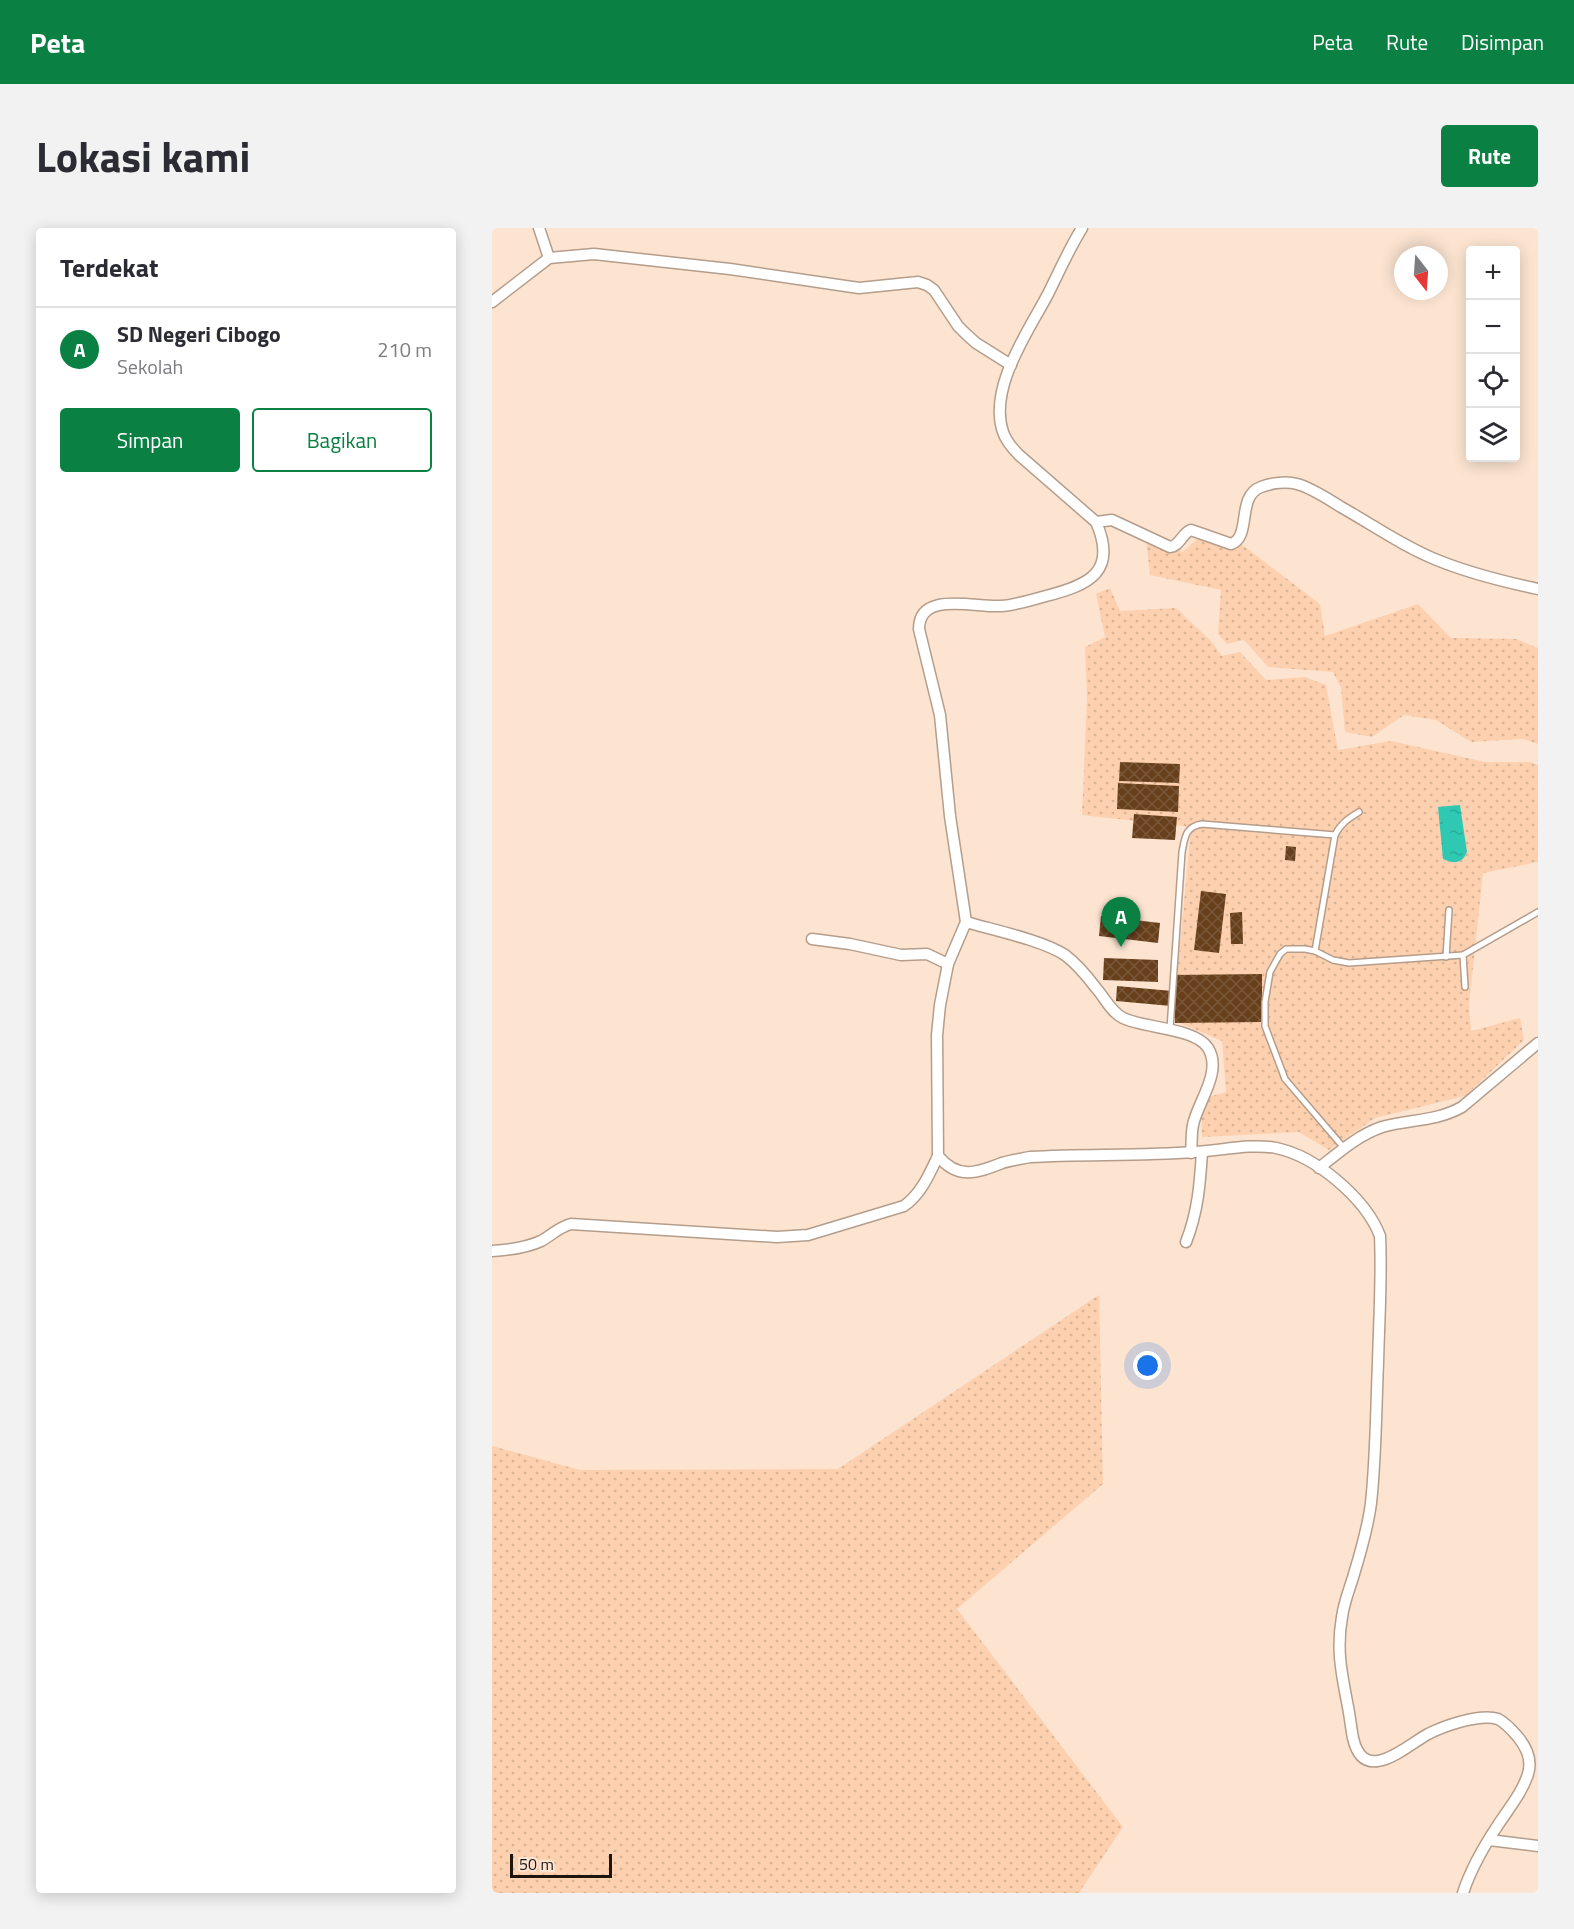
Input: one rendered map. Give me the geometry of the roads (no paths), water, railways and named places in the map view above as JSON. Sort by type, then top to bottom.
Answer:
[{"type":"street","points":[[539,228],[549,258]]},
{"type":"street","points":[[492,1251],[534,1244],[563,1226],[571,1224],[777,1237],[808,1235],[904,1206],[921,1189],[938,1156],[937,1035],[940,1005],[948,964],[966,922],[950,816],[940,715],[919,629],[919,620],[923,613],[947,603],[985,607],[1002,606],[1068,591],[1092,578],[1100,567],[1104,552],[1102,536],[1096,522],[1018,455],[1008,443],[1000,416],[1001,396],[1011,365],[1082,228]]},
{"type":"street","points":[[492,302],[549,258],[594,254],[730,269],[859,288],[918,282],[934,290],[958,326],[976,343],[1011,365]]},
{"type":"street","points":[[1096,522],[1112,520],[1170,547],[1176,545],[1186,532],[1191,530],[1231,544],[1240,537],[1252,492],[1268,485],[1296,484],[1322,495],[1437,560],[1538,590]]},
{"type":"street","points":[[966,922],[1041,944],[1064,955],[1084,972],[1112,1009],[1124,1018],[1170,1029],[1198,1039],[1208,1047],[1212,1059],[1212,1077],[1193,1124],[1197,1152],[1198,1200],[1194,1221],[1186,1242]]},
{"type":"street","points":[[812,939],[850,944],[902,956],[927,954],[948,964]]},
{"type":"street","points":[[1319,1167],[1344,1148],[1379,1128],[1450,1114],[1462,1107],[1538,1043]]},
{"type":"street","points":[[938,1156],[945,1164],[966,1173],[1030,1157],[1275,1148],[1303,1158],[1319,1167],[1364,1207],[1376,1224],[1380,1236],[1377,1388],[1371,1504],[1363,1542],[1344,1606],[1339,1637],[1342,1682],[1348,1703],[1353,1739],[1358,1752],[1365,1759],[1376,1762],[1384,1761],[1428,1734],[1446,1726],[1483,1718],[1495,1718],[1504,1722],[1522,1741],[1530,1765],[1521,1791],[1488,1840],[1462,1893]]},
{"type":"street","points":[[1488,1840],[1538,1846]]},
{"type":"lane","points":[[1315,951],[1335,835],[1346,820],[1359,812]]},
{"type":"lane","points":[[1170,1029],[1182,852],[1189,828],[1202,824],[1335,835]]},
{"type":"lane","points":[[1446,957],[1449,910]]},
{"type":"lane","points":[[1344,1148],[1285,1079],[1265,1026],[1265,1002],[1270,972],[1280,954],[1286,950],[1305,949],[1333,960],[1349,963],[1463,955],[1538,912]]},
{"type":"lane","points":[[1463,955],[1465,987]]},
{"type":"water","points":[[1460,805],[1467,852],[1460,861],[1451,862],[1443,859],[1438,807]]},
{"type":"place","name":"SD Negeri Cibogo","points":[[1121,947]]}]
